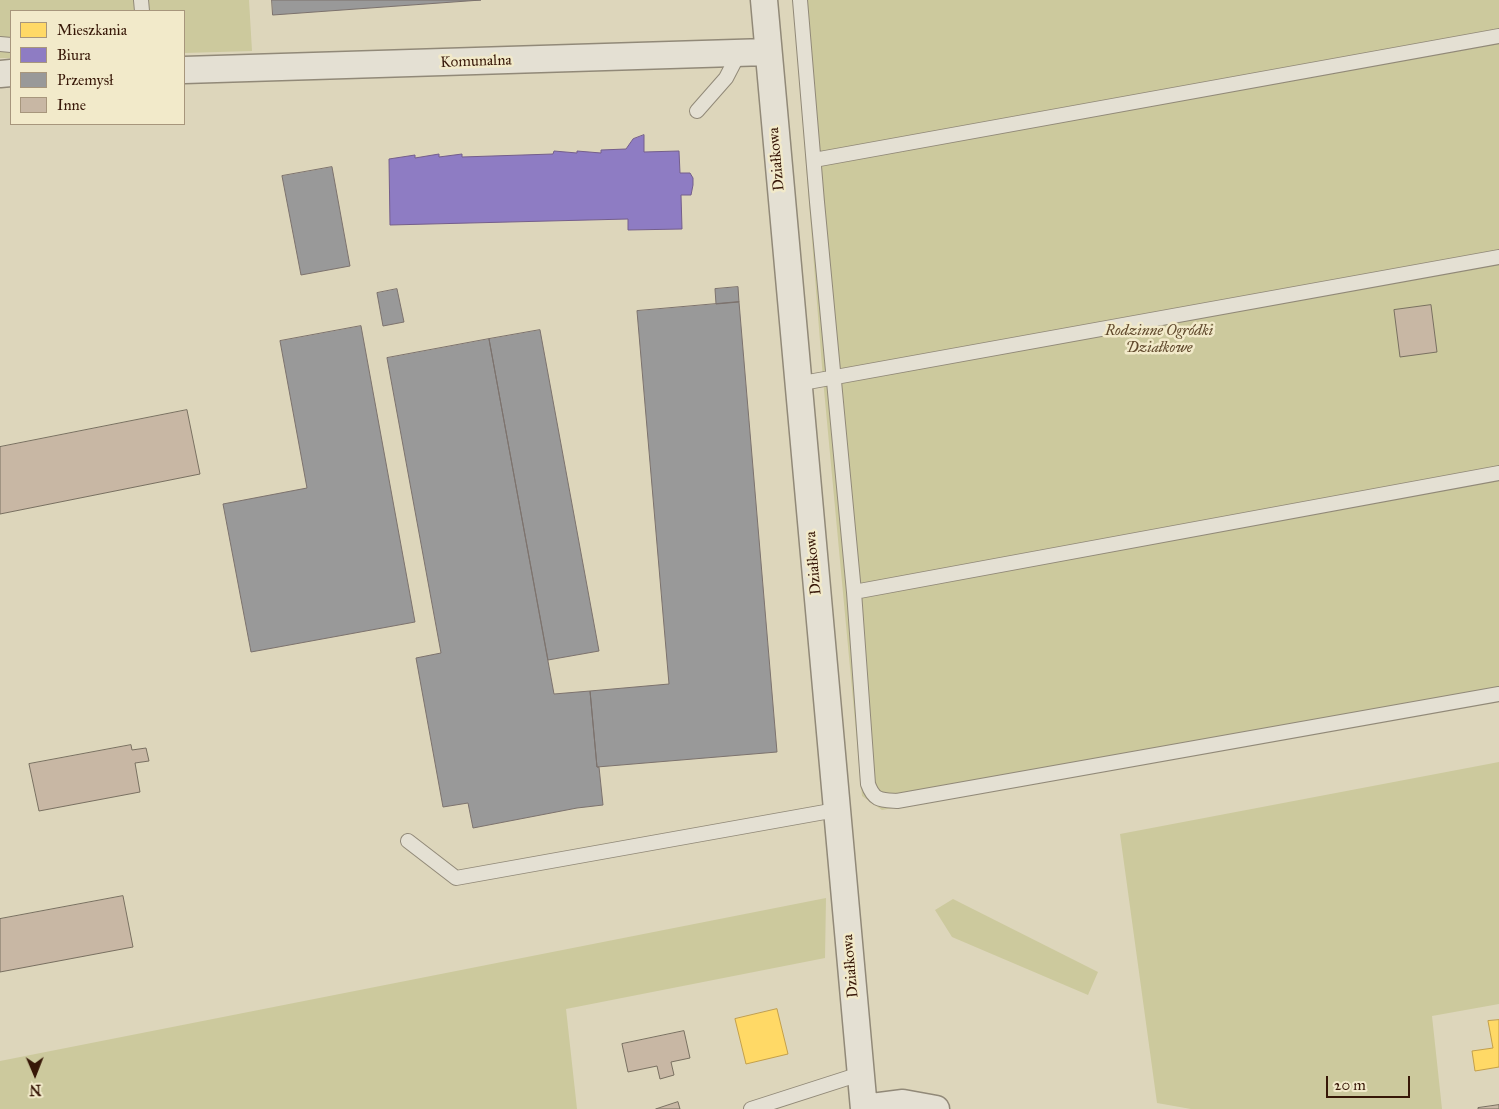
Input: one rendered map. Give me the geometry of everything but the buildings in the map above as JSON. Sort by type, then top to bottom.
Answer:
[{"type":"street","name":"Działkowa","points":[[764,0],[797,384],[864,1108]]},
{"type":"street","name":"Komunalna","points":[[185,70],[768,52]]},
{"type":"street","points":[[864,1108],[903,1103],[936,1109]]},
{"type":"lane","points":[[800,0],[854,592],[868,784],[872,794],[880,800],[897,801],[1499,694]]},
{"type":"lane","points":[[814,160],[1499,36]]},
{"type":"lane","points":[[697,111],[726,78],[739,53]]},
{"type":"lane","points":[[797,384],[1499,257]]},
{"type":"lane","points":[[854,592],[1499,473]]},
{"type":"lane","points":[[408,841],[456,878],[836,810]]},
{"type":"lane","points":[[751,1109],[860,1074]]},
{"type":"green space","points":[[0,0],[249,0],[252,51],[185,53],[185,10],[10,10],[10,58],[0,58]]},
{"type":"green space","name":"Rodzinne Ogródki Działkowe","points":[[793,0],[1499,0],[1499,701],[882,810],[862,796],[823,379]]},
{"type":"green space","points":[[1499,762],[1499,1004],[1432,1016],[1442,1109],[1191,1109],[1157,1103],[1120,834]]},
{"type":"green space","points":[[826,898],[825,958],[566,1009],[577,1109],[0,1109],[0,1061]]},
{"type":"green space","points":[[953,899],[1098,972],[1088,995],[952,937],[935,910]]}]
